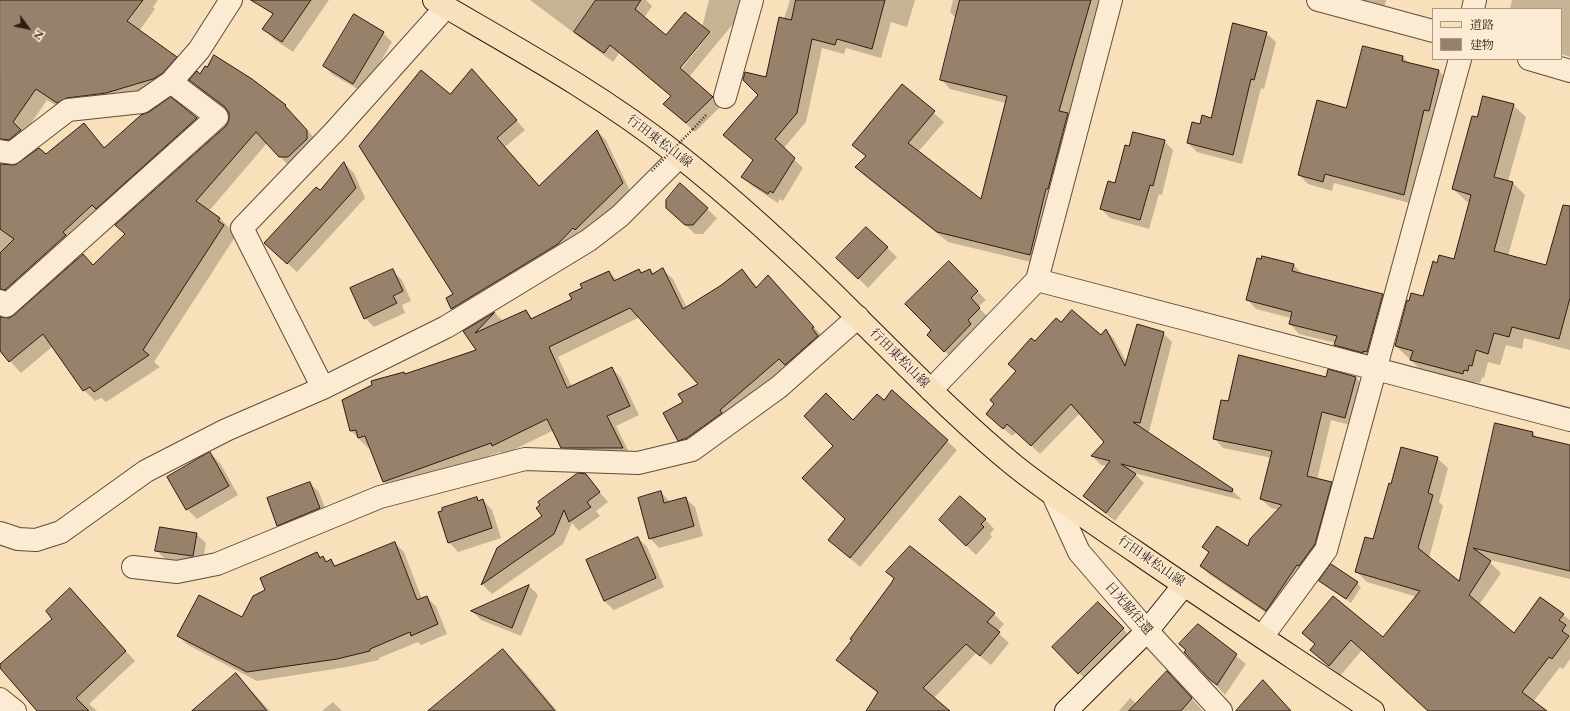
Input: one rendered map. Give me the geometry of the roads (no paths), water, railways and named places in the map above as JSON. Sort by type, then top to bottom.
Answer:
[{"type":"main road","name":"行田東松山線","points":[[440,4],[595,95],[679,157],[761,226],[858,317],[930,390],[975,432],[1053,494],[1184,585],[1373,711]]},
{"type":"street","points":[[0,151],[12,153],[68,110],[142,102],[172,82],[199,50],[231,0]]},
{"type":"street","points":[[725,97],[752,0]]},
{"type":"street","points":[[930,390],[1037,280],[1111,0]]},
{"type":"street","points":[[1318,0],[1432,31]]},
{"type":"street","points":[[323,388],[242,228],[335,131],[440,4]]},
{"type":"street","points":[[1262,637],[1326,550],[1460,60]]},
{"type":"street","points":[[1532,60],[1570,72]]},
{"type":"street","points":[[0,301],[6,306],[217,117],[172,82]]},
{"type":"street","points":[[0,533],[18,539],[36,540],[61,532],[146,471],[226,430],[323,388],[446,326],[589,240],[620,216],[679,157]]},
{"type":"street","points":[[1037,280],[1570,420]]},
{"type":"street","points":[[132,567],[177,572],[217,564],[380,497],[525,459],[638,463],[692,450],[779,387],[858,317]]},
{"type":"street","name":"日光脇往還","points":[[1053,494],[1079,552],[1147,631],[1221,711]]},
{"type":"street","points":[[1066,711],[1147,631],[1184,585]]},
{"type":"street","points":[[0,699],[15,711]]}]
